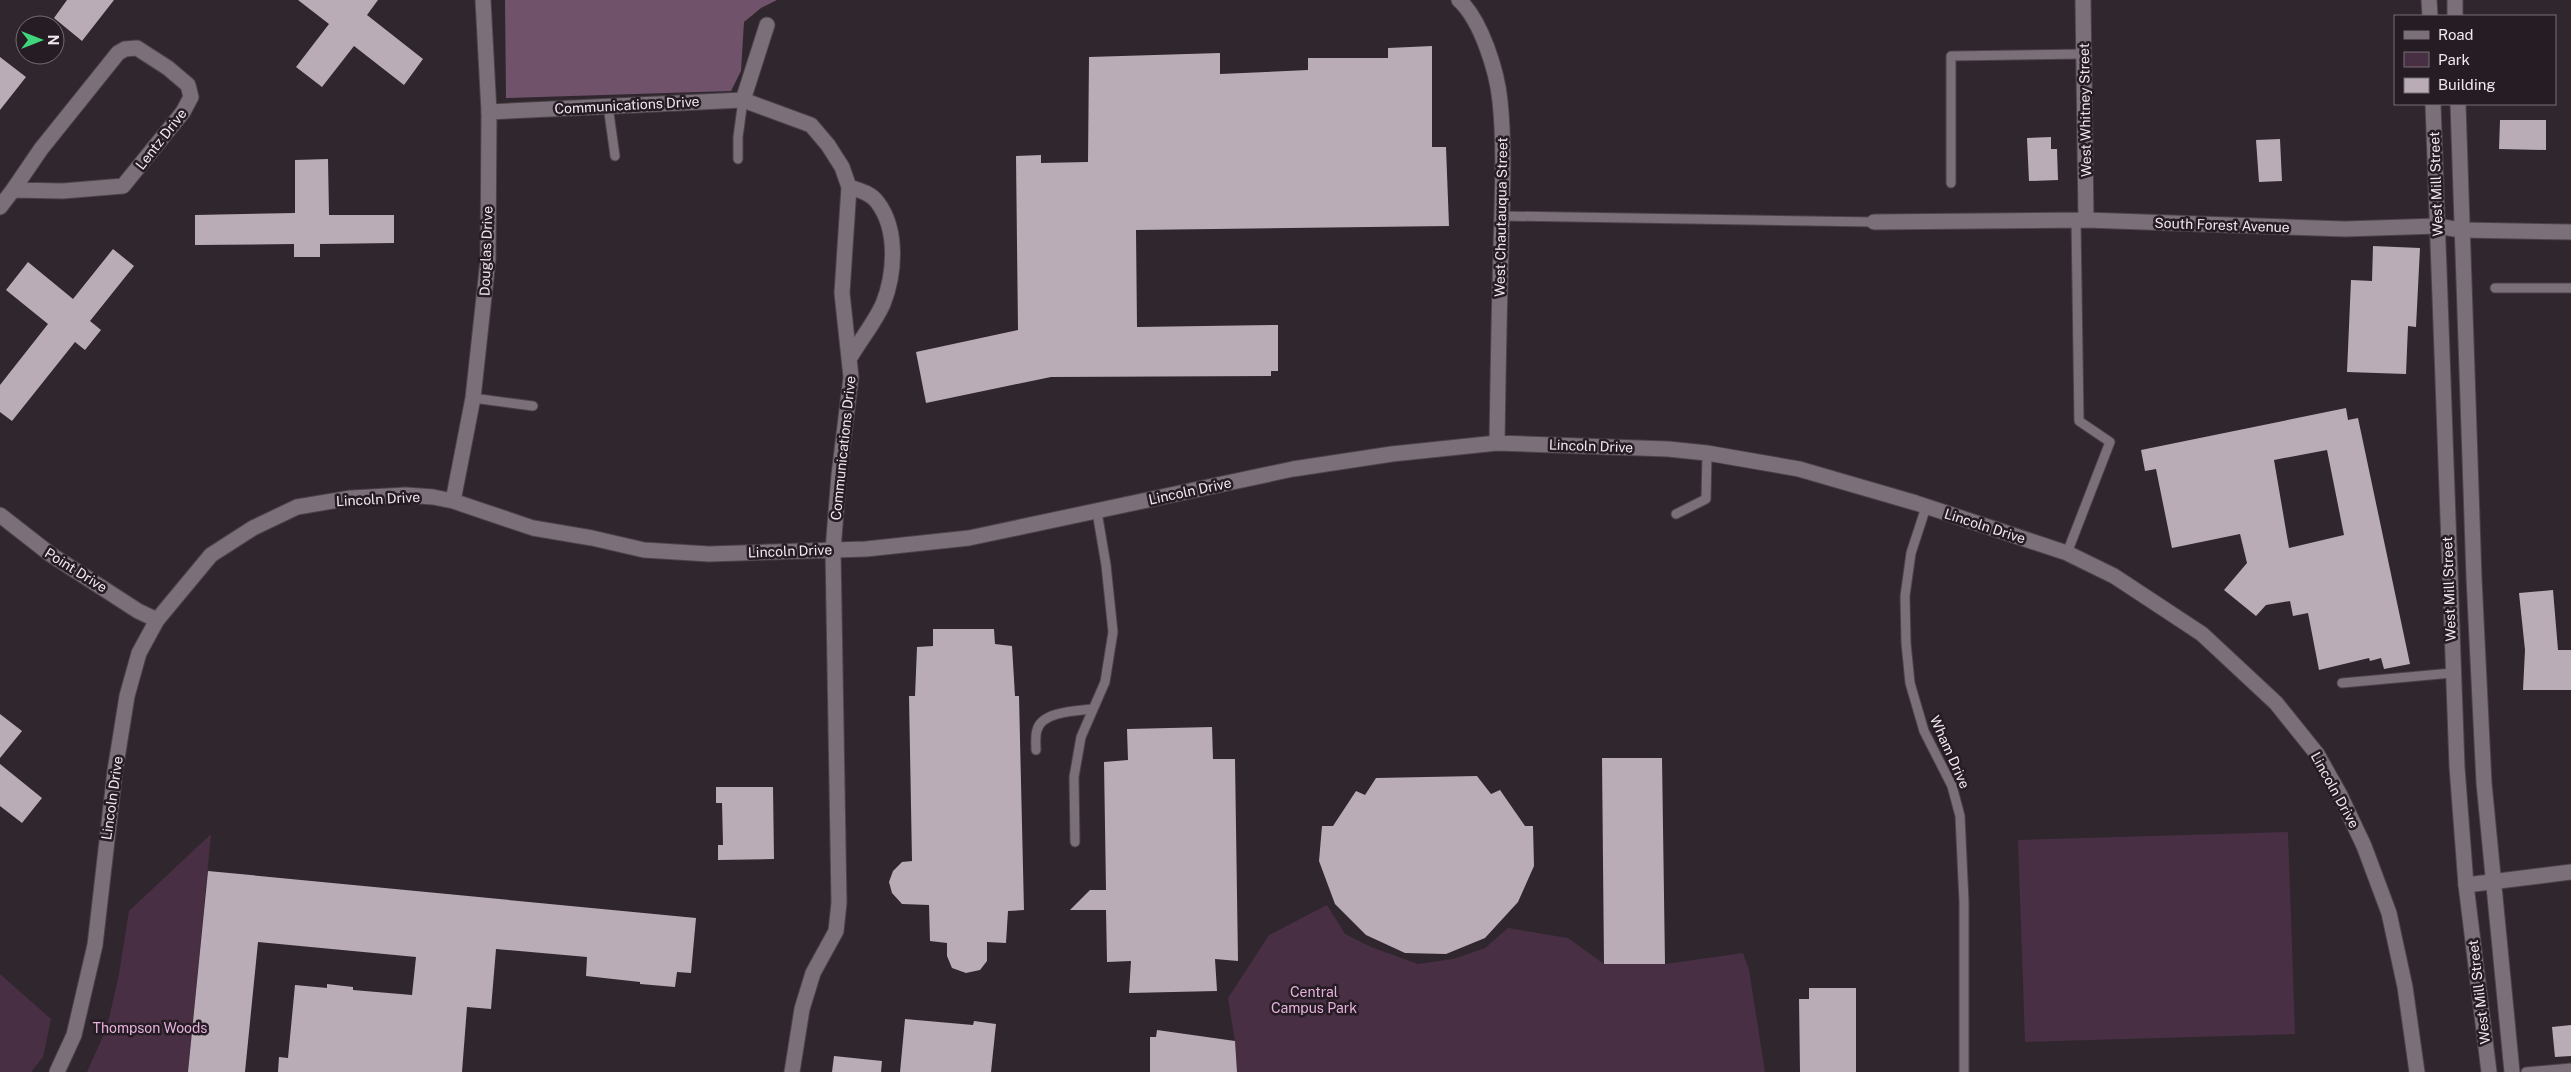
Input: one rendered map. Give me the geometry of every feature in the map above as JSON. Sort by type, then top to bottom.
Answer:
[{"type":"street","name":"Douglas Drive","points":[[453,501],[473,398],[488,260],[489,112],[483,0]]},
{"type":"street","name":"West Chautauqua Street","points":[[1459,0],[1469,14],[1488,52],[1500,98],[1502,216],[1496,443]]},
{"type":"street","name":"West Whitney Street","points":[[2081,220],[2083,0]]},
{"type":"street","points":[[2429,0],[2430,15]]},
{"type":"street","points":[[2455,0],[2455,15]]},
{"type":"street","points":[[743,100],[767,25]]},
{"type":"street","name":"Lentz Drive","points":[[0,207],[41,149],[118,53],[125,49],[137,48],[168,68],[188,85],[191,97],[187,107],[123,186],[63,191],[13,190]]},
{"type":"street","name":"Communications Drive","points":[[489,112],[743,100],[811,125],[828,145],[842,167],[849,186],[842,293],[851,356],[851,377],[839,475],[833,550],[839,903],[836,931],[813,973],[802,1009],[792,1072]]},
{"type":"street","name":"West Mill Street","points":[[2433,105],[2456,767],[2466,885],[2489,1072]]},
{"type":"street","name":"West Mill Street","points":[[2458,105],[2461,230],[2480,717],[2493,880],[2512,1072]]},
{"type":"street","points":[[849,186],[868,193],[878,203],[888,221],[892,239],[892,259],[883,303],[851,356]]},
{"type":"street","name":"South Forest Avenue","points":[[1874,222],[2081,220],[2345,229],[2437,226],[2461,230],[2571,232]]},
{"type":"street","name":"Lincoln Drive","points":[[56,1072],[74,1035],[95,945],[107,825],[127,696],[139,653],[156,620],[211,555],[253,528],[297,508],[351,498],[406,495],[453,501],[533,528],[592,538],[644,550],[709,554],[833,550],[920,545],[968,538],[1293,470],[1392,454],[1496,443],[1612,446],[1707,453],[1799,469],[1926,507],[2067,553],[2114,576],[2202,634],[2276,703],[2317,754],[2340,795],[2364,846],[2389,913],[2405,987],[2416,1072]]},
{"type":"street","name":"Point Drive","points":[[0,515],[50,554],[138,611],[156,620]]},
{"type":"street","points":[[2466,885],[2493,880],[2571,872]]},
{"type":"lane","points":[[1951,183],[1951,56],[2084,54]]},
{"type":"lane","points":[[738,160],[738,137],[743,100]]},
{"type":"lane","points":[[608,106],[615,156]]},
{"type":"lane","points":[[1502,216],[1874,222]]},
{"type":"lane","points":[[2067,553],[2110,442],[2080,421],[2081,220]]},
{"type":"lane","points":[[2495,288],[2571,288]]},
{"type":"lane","points":[[473,398],[533,406]]},
{"type":"lane","points":[[1676,514],[1706,498],[1707,453]]},
{"type":"lane","name":"Wham Drive","points":[[1926,507],[1911,553],[1905,596],[1906,643],[1910,683],[1924,731],[1952,786],[1960,816],[1964,902],[1964,1072]]},
{"type":"lane","points":[[1075,842],[1074,777],[1081,737],[1105,682],[1113,632],[1106,565],[1097,512]]},
{"type":"lane","points":[[2342,683],[2452,673]]},
{"type":"lane","points":[[1036,750],[1037,730],[1041,721],[1053,716],[1093,709]]},
{"type":"lane","points":[[2526,1072],[2571,1068]]},
{"type":"green space","points":[[2288,832],[2295,1034],[2025,1042],[2018,840]]},
{"type":"green space","name":"Thompson Woods","points":[[211,834],[188,1072],[87,1072],[107,1027],[119,974],[129,911]]},
{"type":"green space","name":"Central Campus Park","points":[[1327,905],[1345,934],[1371,947],[1418,964],[1453,959],[1485,948],[1508,928],[1568,938],[1604,964],[1665,964],[1743,953],[1749,970],[1765,1072],[1237,1072],[1235,1041],[1228,998],[1269,935]]},
{"type":"green space","points":[[0,974],[51,1019],[43,1057],[31,1072],[0,1072]]},
{"type":"shaded area","points":[[505,0],[777,0],[761,8],[744,22],[741,71],[731,91],[506,98]]},
{"type":"building","points":[[67,0],[114,0],[82,41],[65,27],[65,15],[56,15]]},
{"type":"building","points":[[298,0],[378,0],[367,15],[423,59],[404,85],[354,46],[322,87],[296,67],[329,24]]},
{"type":"building","points":[[1432,46],[1432,147],[1446,147],[1449,226],[1136,230],[1137,327],[1278,325],[1278,371],[1271,371],[1271,376],[1051,377],[926,403],[916,352],[1018,330],[1016,156],[1041,155],[1041,163],[1088,162],[1089,57],[1220,53],[1220,74],[1308,70],[1308,58],[1388,58],[1388,48]]},
{"type":"building","points":[[0,57],[26,77],[0,110]]},
{"type":"building","points":[[2500,120],[2546,120],[2546,150],[2499,149]]},
{"type":"building","points":[[2051,137],[2051,149],[2057,149],[2058,180],[2029,181],[2027,138]]},
{"type":"building","points":[[2280,139],[2282,181],[2259,182],[2256,140]]},
{"type":"building","points":[[328,159],[329,215],[394,215],[394,243],[320,244],[320,257],[294,257],[294,244],[195,245],[195,215],[295,213],[295,160]]},
{"type":"building","points":[[2373,246],[2420,248],[2416,327],[2408,326],[2406,374],[2347,372],[2351,280],[2372,281]]},
{"type":"building","points":[[113,249],[134,266],[90,321],[101,330],[85,350],[75,342],[12,421],[0,412],[0,385],[48,324],[6,290],[28,262],[73,299]]},
{"type":"building","points":[[2346,408],[2348,420],[2358,418],[2410,664],[2384,669],[2381,658],[2370,661],[2369,658],[2319,670],[2308,613],[2293,616],[2290,601],[2266,605],[2256,616],[2224,590],[2247,563],[2240,534],[2172,548],[2156,469],[2145,471],[2141,450]],"holes":[[[2327,450],[2344,535],[2289,548],[2274,460]]]},
{"type":"building","points":[[2553,590],[2558,650],[2571,650],[2571,690],[2523,690],[2525,650],[2519,593]]},
{"type":"building","points":[[933,629],[994,629],[995,644],[1012,646],[1015,696],[1019,696],[1024,910],[1008,911],[1006,943],[987,942],[987,961],[980,970],[966,973],[952,968],[947,956],[947,943],[930,941],[929,905],[902,904],[892,893],[889,882],[893,871],[902,862],[912,861],[909,696],[915,696],[917,647],[933,646]]},
{"type":"building","points":[[0,714],[22,731],[0,758]]},
{"type":"building","points":[[1212,727],[1213,759],[1235,759],[1238,961],[1215,959],[1217,991],[1129,993],[1131,961],[1107,962],[1106,910],[1070,910],[1090,890],[1106,890],[1104,762],[1128,760],[1127,729]]},
{"type":"building","points":[[1602,758],[1662,758],[1665,964],[1604,964]]},
{"type":"building","points":[[0,764],[42,798],[22,823],[0,806]]},
{"type":"building","points":[[1477,776],[1491,794],[1500,790],[1525,826],[1533,826],[1534,866],[1518,902],[1485,938],[1446,954],[1405,953],[1366,935],[1335,904],[1319,861],[1322,826],[1333,826],[1356,791],[1365,795],[1376,778]]},
{"type":"building","points":[[716,787],[773,787],[774,859],[718,860],[718,845],[723,845],[722,803],[716,803]]},
{"type":"building","points":[[208,871],[696,918],[691,973],[677,972],[675,987],[640,984],[640,982],[586,976],[587,957],[496,949],[491,1009],[467,1007],[462,1072],[278,1072],[279,1057],[288,1058],[295,985],[327,988],[327,984],[353,987],[353,990],[412,995],[416,957],[258,942],[245,1072],[188,1072]]},
{"type":"building","points":[[1809,988],[1856,988],[1856,1072],[1800,1072],[1799,999],[1809,999]]},
{"type":"building","points":[[905,1019],[973,1025],[974,1021],[996,1024],[991,1072],[900,1072]]},
{"type":"building","points":[[2571,1025],[2571,1056],[2555,1057],[2552,1027]]},
{"type":"building","points":[[1157,1030],[1235,1041],[1237,1072],[1150,1072],[1150,1037],[1156,1037]]},
{"type":"building","points":[[834,1056],[882,1061],[881,1072],[832,1072]]}]
